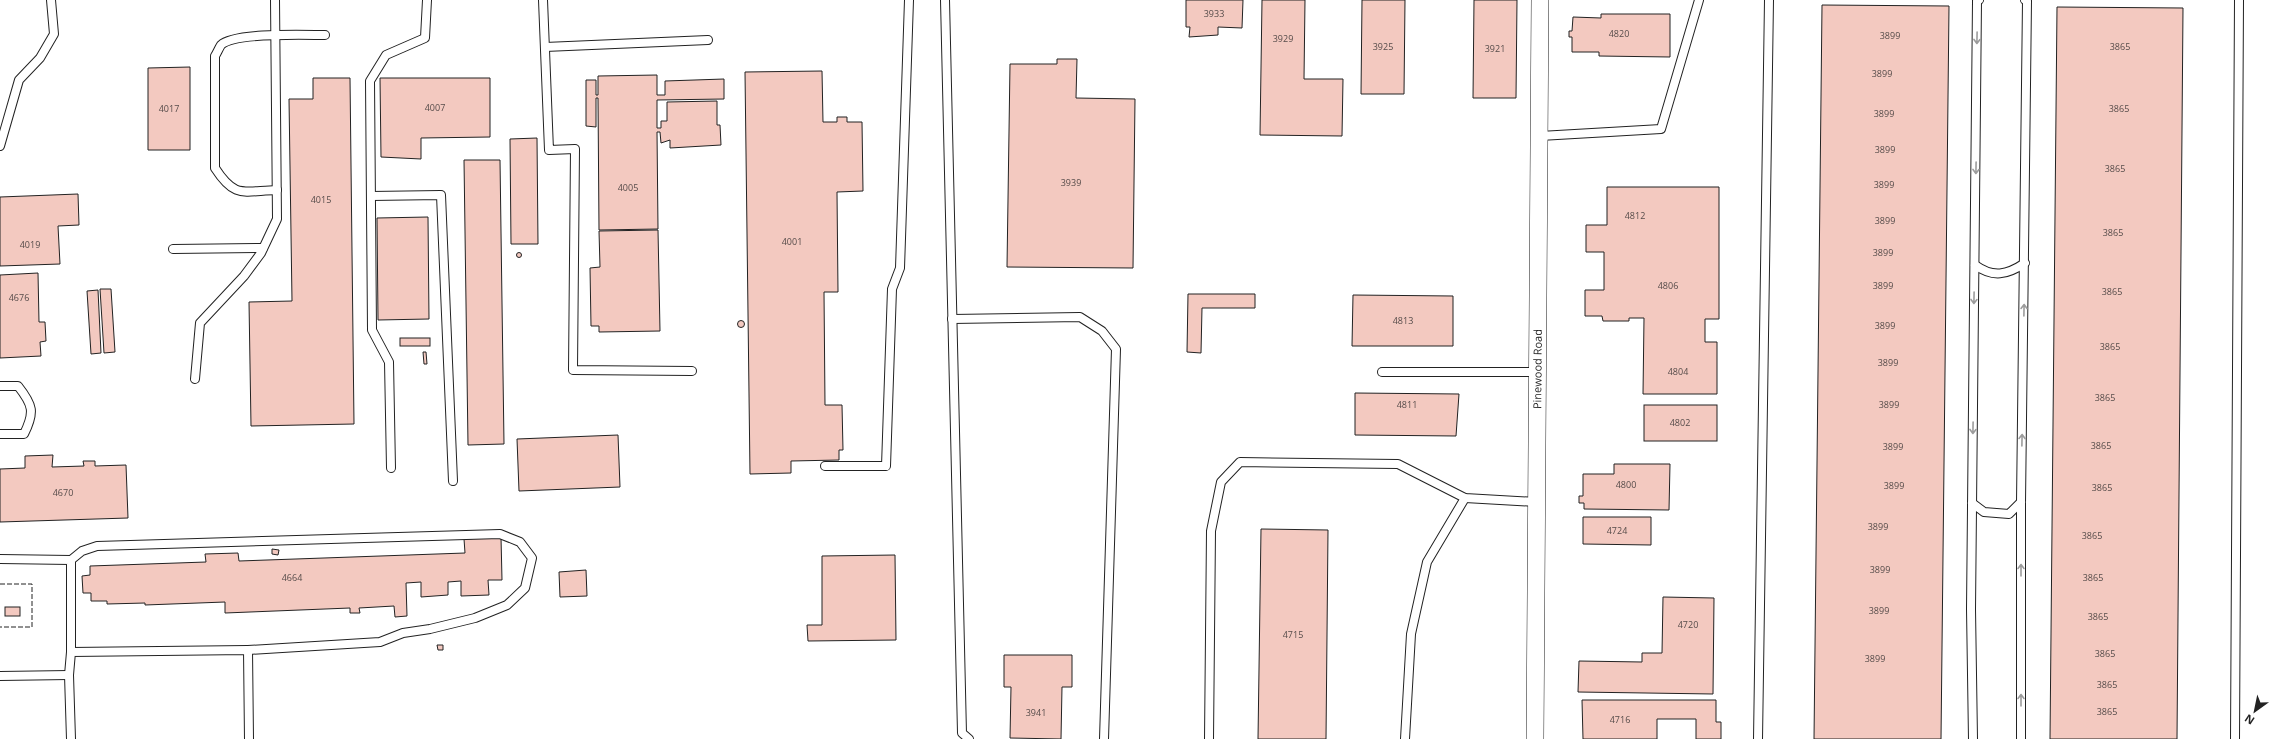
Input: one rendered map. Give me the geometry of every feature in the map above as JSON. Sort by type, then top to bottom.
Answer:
[{"type":"street","name":"Pinewood Road","points":[[1535,739],[1539,372],[1540,0]]},
{"type":"lane","points":[[0,146],[19,80],[40,58],[54,34],[51,0]]},
{"type":"lane","points":[[195,379],[200,323],[244,276],[263,248],[277,219],[276,0]]},
{"type":"lane","points":[[391,468],[389,362],[372,330],[370,81],[386,55],[425,38],[427,0]]},
{"type":"lane","points":[[543,0],[549,150],[574,149],[573,370],[692,371]]},
{"type":"lane","points":[[825,466],[886,466],[892,289],[900,268],[909,0]]},
{"type":"lane","points":[[944,0],[962,733],[969,739]]},
{"type":"lane","points":[[1540,136],[1661,129],[1699,0]]},
{"type":"lane","points":[[1758,739],[1769,0]]},
{"type":"lane","points":[[1973,739],[1972,503],[1977,1],[1979,0]]},
{"type":"lane","points":[[2021,739],[2021,502],[2027,9],[2025,0]]},
{"type":"lane","points":[[2235,739],[2239,0]]},
{"type":"lane","points":[[277,190],[237,191],[224,183],[215,168],[215,56],[221,45],[232,39],[276,35],[325,35]]},
{"type":"lane","points":[[545,48],[708,40]]},
{"type":"lane","points":[[371,196],[442,195],[453,480]]},
{"type":"lane","points":[[173,249],[263,248]]},
{"type":"lane","points":[[1975,265],[1986,273],[2010,273],[2025,263]]},
{"type":"lane","points":[[952,319],[1080,317],[1102,331],[1116,349],[1104,739]]},
{"type":"lane","points":[[1382,372],[1539,372]]},
{"type":"lane","points":[[0,386],[18,386],[30,402],[31,420],[24,434],[0,434]]},
{"type":"lane","points":[[1209,739],[1211,531],[1221,482],[1240,462],[1398,464],[1465,498],[1537,502]]},
{"type":"lane","points":[[1405,739],[1411,634],[1427,562],[1465,498]]},
{"type":"lane","points":[[1972,503],[1984,512],[2009,514],[2021,502]]},
{"type":"lane","points":[[0,559],[71,560],[82,552],[97,546],[500,534],[520,542],[532,558],[525,588],[508,605],[475,618],[430,629],[403,633],[380,642],[248,650],[71,652]]},
{"type":"lane","points":[[71,560],[71,652],[69,675],[71,739]]},
{"type":"lane","points":[[248,650],[249,739]]},
{"type":"lane","points":[[0,676],[69,675]]},
{"type":"building","points":[[1186,0],[1243,0],[1242,28],[1218,27],[1218,35],[1189,37],[1190,27],[1186,27]]},
{"type":"building","points":[[1262,0],[1305,0],[1304,79],[1343,79],[1342,136],[1260,135]]},
{"type":"building","points":[[1362,0],[1405,0],[1404,94],[1361,94]]},
{"type":"building","points":[[1474,0],[1517,0],[1516,98],[1473,98]]},
{"type":"building","points":[[1822,5],[1949,6],[1941,739],[1814,739]]},
{"type":"building","points":[[2057,7],[2183,8],[2177,739],[2050,739]]},
{"type":"building","points":[[1601,14],[1670,14],[1670,57],[1599,56],[1599,52],[1572,52],[1572,37],[1569,37],[1569,31],[1572,31],[1573,17],[1601,18]]},
{"type":"building","points":[[1057,59],[1077,59],[1076,98],[1135,99],[1133,268],[1007,267],[1010,64],[1057,64]]},
{"type":"building","points":[[190,67],[190,150],[148,150],[148,68]]},
{"type":"building","points":[[822,71],[823,122],[837,122],[837,117],[847,117],[847,122],[862,122],[863,191],[837,192],[838,292],[824,292],[825,405],[842,405],[843,450],[839,450],[839,460],[791,461],[791,473],[750,474],[745,72]]},
{"type":"building","points":[[657,75],[657,95],[665,95],[665,81],[724,79],[724,99],[657,100],[657,128],[661,128],[661,121],[667,121],[667,102],[717,101],[717,125],[720,125],[721,145],[670,148],[670,140],[661,143],[660,132],[657,132],[658,229],[599,230],[598,98],[596,98],[596,127],[586,126],[586,80],[596,80],[596,95],[598,95],[598,76]]},
{"type":"building","points":[[313,78],[350,78],[354,424],[251,426],[249,302],[292,301],[289,99],[313,99]]},
{"type":"building","points":[[380,78],[490,78],[490,137],[421,138],[421,159],[381,157]]},
{"type":"building","points":[[537,138],[538,244],[511,244],[510,139]]},
{"type":"building","points":[[464,160],[500,160],[504,444],[468,445]]},
{"type":"building","points":[[1607,187],[1719,187],[1719,319],[1705,319],[1705,342],[1717,342],[1717,394],[1643,394],[1644,318],[1629,318],[1629,321],[1603,321],[1602,316],[1585,316],[1585,290],[1604,290],[1604,252],[1586,252],[1586,225],[1607,225]]},
{"type":"building","points":[[78,194],[79,225],[58,226],[60,264],[0,266],[0,197]]},
{"type":"building","points":[[428,217],[429,319],[378,320],[377,218]]},
{"type":"building","points":[[658,230],[660,331],[599,332],[599,326],[591,326],[590,268],[600,267],[599,231]]},
{"type":"building","points":[[517,253],[521,253],[521,257],[517,257]]},
{"type":"building","points":[[38,273],[39,322],[45,322],[46,341],[40,342],[41,356],[0,358],[0,275]]},
{"type":"building","points":[[100,289],[111,289],[115,352],[104,353]]},
{"type":"building","points":[[98,290],[101,353],[91,354],[87,291]]},
{"type":"building","points":[[1188,294],[1255,294],[1255,308],[1202,308],[1201,353],[1187,352]]},
{"type":"building","points":[[1353,295],[1453,296],[1453,346],[1352,346]]},
{"type":"building","points":[[741,321],[744,324],[741,327],[738,324]]},
{"type":"building","points":[[400,338],[430,338],[430,346],[400,346]]},
{"type":"building","points":[[423,352],[426,352],[427,364],[424,364]]},
{"type":"building","points":[[1355,393],[1459,394],[1456,436],[1355,435]]},
{"type":"building","points":[[1644,405],[1717,405],[1717,441],[1644,441]]},
{"type":"building","points":[[618,435],[620,487],[519,491],[517,439]]},
{"type":"building","points":[[53,455],[52,467],[84,466],[83,461],[95,461],[95,466],[126,465],[128,518],[0,522],[0,469],[25,468],[25,456]]},
{"type":"building","points":[[1614,464],[1670,464],[1669,510],[1584,509],[1584,503],[1579,503],[1579,496],[1583,496],[1583,474],[1614,474]]},
{"type":"building","points":[[1583,517],[1651,517],[1651,545],[1583,544]]},
{"type":"building","points":[[1261,529],[1328,530],[1326,739],[1258,739]]},
{"type":"building","points":[[501,537],[502,580],[488,580],[489,595],[461,596],[461,581],[448,582],[448,595],[421,597],[421,582],[406,583],[407,616],[395,617],[394,606],[359,608],[360,613],[350,613],[350,608],[225,613],[225,602],[145,605],[145,603],[107,604],[107,601],[91,601],[91,593],[83,593],[82,576],[90,575],[90,566],[206,562],[205,554],[238,553],[239,561],[465,553],[464,539]]},
{"type":"building","points":[[272,549],[279,550],[278,555],[272,554]]},
{"type":"building","points":[[895,555],[896,640],[808,641],[807,625],[822,625],[822,556]]},
{"type":"building","points":[[586,570],[587,596],[560,597],[559,572]]},
{"type":"building","points":[[1663,597],[1714,598],[1713,694],[1578,692],[1579,661],[1642,662],[1642,653],[1662,653]]},
{"type":"building","points":[[5,607],[20,607],[20,616],[5,616]]},
{"type":"building","points":[[437,645],[443,645],[443,650],[438,650]]},
{"type":"building","points":[[1004,655],[1072,655],[1072,687],[1062,687],[1061,739],[1010,738],[1011,687],[1004,687]]},
{"type":"building","points":[[1582,700],[1716,700],[1716,722],[1721,722],[1721,739],[1696,739],[1696,719],[1657,719],[1657,739],[1583,739]]},
{"type":"fence","points":[[0,584],[32,584],[32,627],[0,627]]}]
